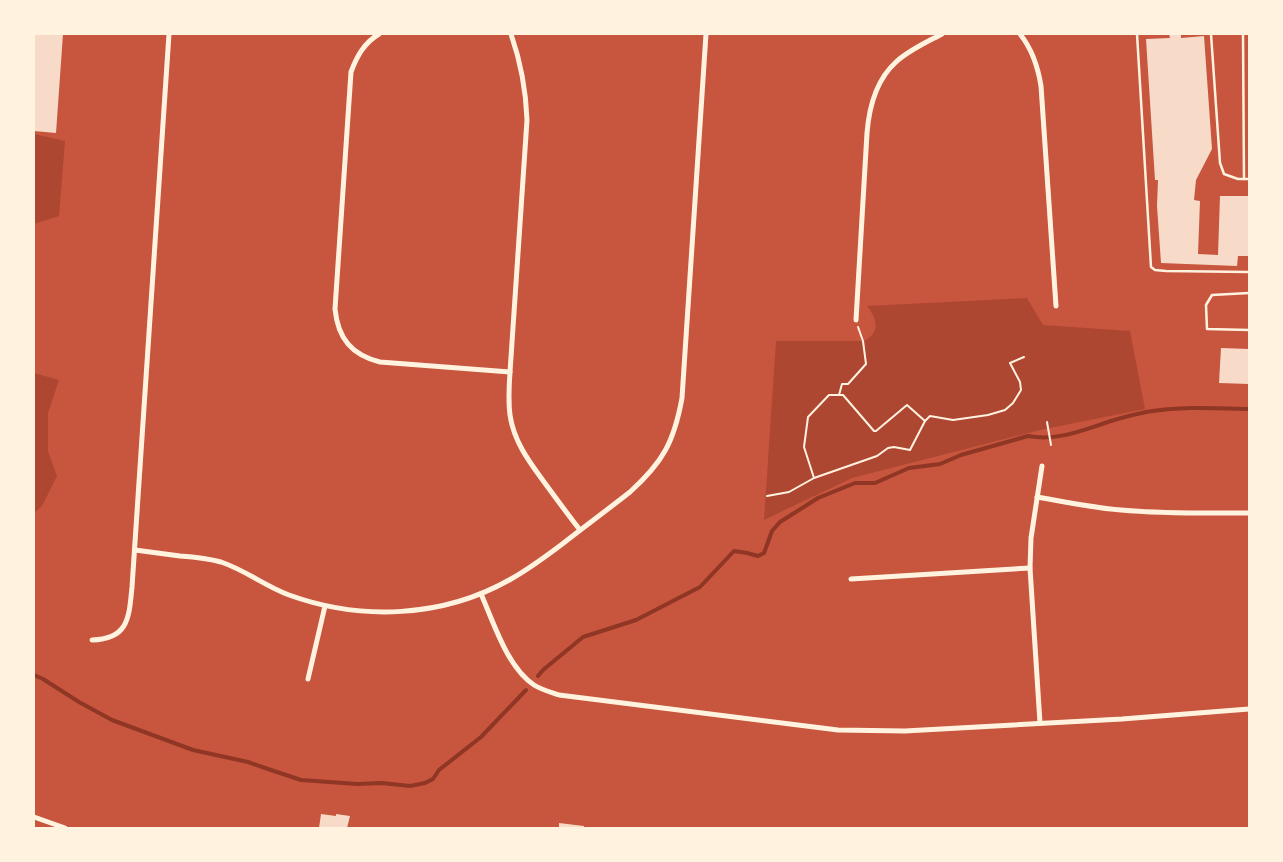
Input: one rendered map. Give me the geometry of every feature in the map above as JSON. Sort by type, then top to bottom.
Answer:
[{"type":"street","points":[[92,640],[102,639],[119,632],[130,615],[169,34]]},
{"type":"street","points":[[379,34],[362,48],[351,72],[335,309],[341,333],[357,353],[367,359],[380,362],[510,372]]},
{"type":"street","points":[[511,34],[523,76],[527,120],[510,372],[510,414],[518,443],[528,460],[580,530]]},
{"type":"street","points":[[135,550],[197,557],[221,562],[243,571],[288,595],[325,606],[374,612],[397,612],[432,608],[482,594],[510,580],[528,569],[644,480],[665,453],[678,417],[682,398],[706,34]]},
{"type":"street","points":[[856,320],[867,133],[872,103],[878,88],[894,63],[942,34]]},
{"type":"street","points":[[1020,34],[1033,56],[1041,86],[1056,306]]},
{"type":"street","points":[[1040,723],[1030,568],[1031,538],[1042,466]]},
{"type":"street","points":[[1037,497],[1086,506],[1158,513],[1249,513]]},
{"type":"street","points":[[851,579],[1030,568]]},
{"type":"street","points":[[482,594],[515,667],[534,685],[559,695],[838,730],[904,731],[1132,718],[1249,709]]},
{"type":"street","points":[[308,679],[325,606]]},
{"type":"street","points":[[34,817],[65,828]]},
{"type":"lane","points":[[1137,34],[1151,266],[1155,270],[1166,271],[1249,272]]},
{"type":"lane","points":[[1211,34],[1220,163],[1224,174],[1238,179],[1249,179]]},
{"type":"lane","points":[[1243,34],[1244,179]]},
{"type":"lane","points":[[1249,293],[1212,295],[1206,305],[1207,329],[1249,330]]},
{"type":"path","points":[[839,395],[842,384],[848,384],[866,364],[863,341],[856,320]]},
{"type":"path","points":[[767,496],[789,492],[814,478],[877,456],[888,448],[894,447],[910,450],[925,421],[930,416],[953,420],[988,415],[1005,410],[1013,403],[1020,390],[1020,382],[1010,363],[1024,357]]},
{"type":"path","points":[[814,478],[804,447],[808,417],[829,395],[843,395],[874,431],[907,405],[925,421]]},
{"type":"path","points":[[1047,422],[1051,445]]},
{"type":"shaded area","points":[[34,134],[65,141],[59,216],[34,224]]},
{"type":"shaded area","points":[[1027,298],[1043,325],[1130,331],[1145,409],[1040,430],[852,478],[764,520],[776,341],[864,341],[873,334],[876,325],[867,306]]},
{"type":"shaded area","points":[[34,373],[59,380],[48,413],[48,451],[57,476],[42,506],[34,513]]},
{"type":"building","points":[[34,34],[63,34],[56,133],[34,131]]},
{"type":"building","points":[[1169,34],[1181,34],[1181,38],[1204,36],[1212,149],[1196,180],[1194,200],[1200,201],[1198,254],[1218,255],[1220,196],[1249,196],[1249,256],[1238,256],[1237,266],[1161,263],[1157,206],[1158,180],[1155,180],[1146,39],[1170,38]]},
{"type":"building","points":[[1221,348],[1249,349],[1249,384],[1219,383]]},
{"type":"building","points":[[321,814],[350,816],[347,828],[319,828]]},
{"type":"building","points":[[559,823],[584,826],[584,828],[559,828]]},
{"type":"waterway","points":[[538,676],[583,637],[636,620],[700,587],[734,551],[758,556],[764,553],[772,531],[780,522],[818,498],[855,483],[875,483],[909,468],[940,464],[961,455],[1028,436],[1057,437],[1146,412],[1185,408],[1249,409]]},
{"type":"waterway","points":[[34,675],[112,720],[193,750],[248,762],[301,780],[410,786],[433,779],[439,770],[481,737],[526,690]]}]
